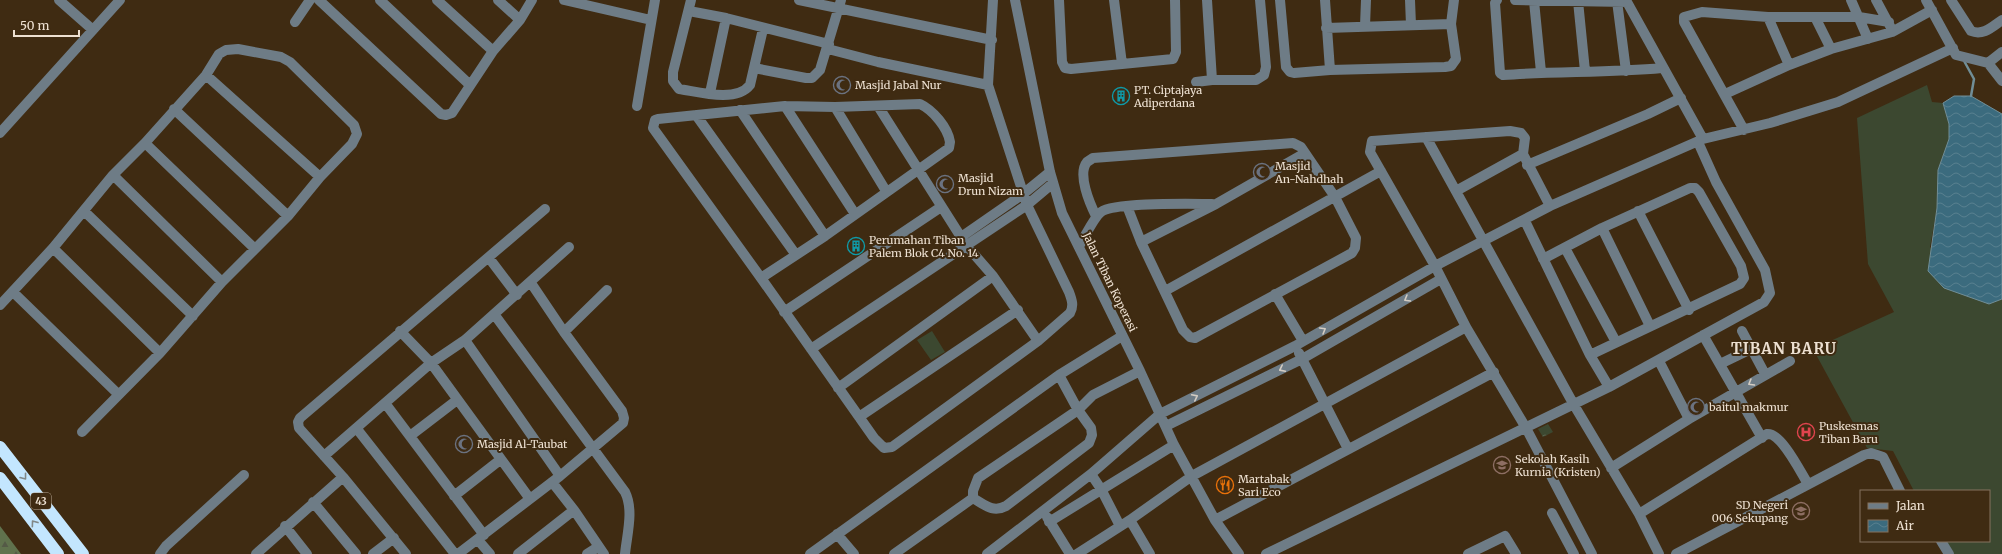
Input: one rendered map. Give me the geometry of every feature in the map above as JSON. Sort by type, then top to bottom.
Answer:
[{"type":"highway","name":"43","points":[[0,447],[83,554]]},
{"type":"highway","name":"43","points":[[0,478],[58,554]]},
{"type":"highway","points":[[20,504],[37,495]]},
{"type":"street","points":[[59,0],[93,30]]},
{"type":"street","points":[[2,127],[120,0]]},
{"type":"street","points":[[295,22],[310,0]]},
{"type":"street","points":[[319,0],[441,114],[446,115],[452,113],[493,51],[520,20],[532,0]]},
{"type":"street","points":[[380,0],[470,85]]},
{"type":"street","points":[[437,0],[493,51]]},
{"type":"street","points":[[498,0],[520,20]]},
{"type":"street","points":[[564,0],[651,20]]},
{"type":"street","points":[[637,106],[655,0]]},
{"type":"street","points":[[691,0],[673,72],[673,81],[679,89],[736,95],[742,93],[750,85],[763,29]]},
{"type":"street","points":[[800,0],[840,4],[992,40]]},
{"type":"street","points":[[761,278],[825,236],[886,190],[948,148],[950,142],[947,134],[931,111],[920,104],[835,107],[785,106],[654,120],[653,128],[838,388],[880,445],[884,448],[892,447],[1038,341],[1070,313],[1073,308],[1073,302],[1027,205],[988,84],[992,40],[993,0]]},
{"type":"street","name":"Jalan Tiban Koperasi","points":[[1015,0],[1052,184],[1062,213],[1140,371],[1174,445],[1215,520],[1239,554]]},
{"type":"street","points":[[1059,0],[1062,62],[1065,68],[1071,70],[1173,59],[1176,52],[1175,0]]},
{"type":"street","points":[[1114,0],[1122,64]]},
{"type":"street","points":[[1207,0],[1212,80]]},
{"type":"street","points":[[1196,82],[1212,80],[1256,80],[1264,75],[1266,67],[1260,0]]},
{"type":"street","points":[[1280,0],[1288,70],[1294,73],[1330,70],[1451,66],[1456,60],[1451,24],[1454,0]]},
{"type":"street","points":[[1325,0],[1330,70]]},
{"type":"street","points":[[1365,26],[1366,0]]},
{"type":"street","points":[[1410,0],[1411,25]]},
{"type":"street","points":[[1497,0],[1495,3],[1500,73],[1503,75],[1540,72],[1626,71],[1662,68]]},
{"type":"street","points":[[1266,554],[1609,387],[1659,361],[1703,334],[1764,302],[1770,293],[1765,270],[1716,182],[1701,141],[1681,98],[1662,68],[1627,2],[1515,0]]},
{"type":"street","points":[[1851,0],[1868,39]]},
{"type":"street","points":[[1876,0],[1891,27]]},
{"type":"street","points":[[1926,0],[1958,53],[1988,63],[2002,81]]},
{"type":"street","points":[[1951,0],[1971,31],[1978,33],[1987,31],[2002,20]]},
{"type":"street","points":[[1534,1],[1540,72]]},
{"type":"street","points":[[1578,1],[1585,71]]},
{"type":"street","points":[[1617,1],[1626,71]]},
{"type":"street","points":[[754,68],[812,78],[820,70],[840,4]]},
{"type":"street","points":[[1725,94],[1789,65],[1831,49],[1868,39],[1891,27],[1932,10]]},
{"type":"street","points":[[689,11],[726,18],[828,46],[878,62],[988,84]]},
{"type":"street","points":[[1744,130],[1684,22],[1684,18],[1702,12],[1768,17],[1859,17],[1891,27]]},
{"type":"street","points":[[1768,17],[1789,65]]},
{"type":"street","points":[[1815,17],[1831,49]]},
{"type":"street","points":[[710,93],[726,18]]},
{"type":"street","points":[[1326,28],[1451,24]]},
{"type":"street","points":[[0,305],[52,248],[113,175],[145,143],[206,75],[219,54],[226,50],[238,49],[271,55],[281,57],[290,62],[357,129],[356,140],[320,177],[288,216],[222,282],[160,353],[82,432]]},
{"type":"street","points":[[1988,63],[2002,52]]},
{"type":"street","points":[[987,554],[1000,550],[1160,414],[1299,344],[1435,266],[1525,221],[1550,206],[1701,141],[1838,102],[1958,53]]},
{"type":"street","points":[[206,75],[320,177]]},
{"type":"street","points":[[1527,165],[1648,114],[1681,98]]},
{"type":"street","points":[[785,106],[855,214]]},
{"type":"street","points":[[878,106],[919,168],[941,207],[964,241],[993,276],[1018,310],[1038,341]]},
{"type":"street","points":[[835,107],[886,190]]},
{"type":"street","points":[[174,109],[288,216]]},
{"type":"street","points":[[740,110],[825,236]]},
{"type":"street","points":[[696,115],[796,255]]},
{"type":"street","points":[[1550,206],[1527,165],[1523,154],[1525,138],[1521,133],[1510,131],[1372,141],[1370,152],[1435,266],[1466,327],[1526,428],[1592,554]]},
{"type":"street","points":[[1426,137],[1574,405],[1639,514],[1659,554]]},
{"type":"street","points":[[145,143],[255,249]]},
{"type":"street","points":[[1096,216],[1086,194],[1083,170],[1086,162],[1093,158],[1293,143],[1298,144],[1335,197],[1356,238],[1355,248],[1352,252],[1195,338],[1190,337],[1183,330],[1141,242],[1127,206]]},
{"type":"street","points":[[1141,242],[1216,204],[1305,153]]},
{"type":"street","points":[[1456,191],[1523,154]]},
{"type":"street","points":[[1165,290],[1381,171]]},
{"type":"street","points":[[811,349],[964,241],[1050,172]]},
{"type":"street","points":[[113,175],[222,282]]},
{"type":"street","points":[[964,241],[1027,205],[1052,184]]},
{"type":"street","points":[[1543,259],[1638,211],[1683,190],[1695,188],[1741,266],[1744,278],[1740,284],[1689,310],[1650,326],[1590,355]]},
{"type":"street","points":[[1079,246],[1088,234],[1096,216],[1102,211],[1127,206],[1216,204]]},
{"type":"street","points":[[784,312],[941,207]]},
{"type":"street","points":[[406,554],[343,477],[300,428],[298,422],[300,418],[400,331],[545,210]]},
{"type":"street","points":[[84,211],[193,316]]},
{"type":"street","points":[[1638,211],[1689,310]]},
{"type":"street","points":[[1525,221],[1590,355],[1609,387]]},
{"type":"street","points":[[1602,228],[1650,326]]},
{"type":"street","points":[[324,456],[357,429],[430,363],[465,340],[531,283],[569,247]]},
{"type":"street","points":[[52,248],[160,353]]},
{"type":"street","points":[[1565,248],[1616,342]]},
{"type":"street","points":[[489,258],[517,295]]},
{"type":"street","points":[[838,388],[993,276]]},
{"type":"street","points":[[1166,426],[1302,359],[1441,279]]},
{"type":"street","points":[[458,554],[481,538],[560,476],[623,423],[624,415],[564,332],[531,283]]},
{"type":"street","points":[[564,332],[607,290]]},
{"type":"street","points":[[13,292],[118,394]]},
{"type":"street","points":[[1275,294],[1299,344],[1302,359],[1348,449]]},
{"type":"street","points":[[859,417],[1018,310]]},
{"type":"street","points":[[494,314],[628,498],[629,514],[625,554]]},
{"type":"street","points":[[1077,554],[1130,520],[1192,476],[1466,327]]},
{"type":"street","points":[[400,331],[430,363],[530,499]]},
{"type":"street","points":[[1742,331],[1765,374]]},
{"type":"street","points":[[1703,334],[1762,438]]},
{"type":"street","points":[[810,554],[1059,375],[1122,336]]},
{"type":"street","points":[[465,340],[560,476]]},
{"type":"street","points":[[1720,364],[1751,349]]},
{"type":"street","points":[[1659,361],[1689,419]]},
{"type":"street","points":[[1611,468],[1689,419],[1790,361]]},
{"type":"street","points":[[973,498],[973,491],[978,478],[1078,410],[1093,395],[1140,371]]},
{"type":"street","points":[[1215,520],[1494,372]]},
{"type":"street","points":[[973,498],[992,509],[1000,509],[1089,443],[1092,434],[1091,428],[1078,410],[1059,375]]},
{"type":"street","points":[[410,436],[456,400]]},
{"type":"street","points":[[385,403],[454,496],[490,554]]},
{"type":"street","points":[[357,429],[455,554]]},
{"type":"street","points":[[1639,514],[1762,438],[1771,434],[1781,440],[1808,484]]},
{"type":"street","points":[[1049,522],[1174,445]]},
{"type":"street","points":[[1676,554],[1864,455],[1871,453],[1883,457],[1900,490]]},
{"type":"street","points":[[454,496],[500,460]]},
{"type":"street","points":[[1091,474],[1101,489],[1120,526]]},
{"type":"street","points":[[160,554],[166,546],[244,476]]},
{"type":"street","points":[[256,554],[285,526],[343,477]]},
{"type":"street","points":[[552,482],[574,510],[601,551],[587,554]]},
{"type":"street","points":[[894,554],[973,498]]},
{"type":"street","points":[[313,502],[356,554]]},
{"type":"street","points":[[518,554],[574,510]]},
{"type":"street","points":[[1044,512],[1064,552]]},
{"type":"street","points":[[1552,513],[1574,554]]},
{"type":"street","points":[[1130,520],[1150,554]]},
{"type":"street","points":[[285,526],[307,554]]},
{"type":"street","points":[[837,534],[854,554]]},
{"type":"street","points":[[1468,554],[1505,536],[1516,554]]},
{"type":"street","points":[[373,554],[394,538]]},
{"type":"street","points":[[1942,542],[1949,554]]},
{"type":"green space","points":[[1927,85],[1932,102],[1943,103],[1949,124],[1949,139],[1938,170],[1937,208],[1930,247],[1989,304],[2002,299],[2002,554],[1947,554],[1941,542],[1990,542],[1990,490],[1913,490],[1893,451],[1867,448],[1813,349],[1894,312],[1868,264],[1857,118]]},
{"type":"green space","points":[[932,331],[945,352],[931,360],[917,340]]},
{"type":"green space","points":[[1548,424],[1553,432],[1543,437],[1538,429]]},
{"type":"green space","points":[[0,526],[21,554],[0,554]]},
{"type":"water","points":[[1954,96],[1971,96],[2002,114],[2002,299],[1989,304],[1944,288],[1928,271],[1937,208],[1938,170],[1949,139],[1949,124],[1943,103]]},
{"type":"waterway","points":[[1963,59],[1974,79],[1971,96]]},
{"type":"place","name":"Masjid Jabal Nur","points":[[842,85]]},
{"type":"place","name":"PT. Ciptajaya Adiperdana","points":[[1121,96]]},
{"type":"place","name":"Masjid An-Nahdhah","points":[[1262,172]]},
{"type":"place","name":"Masjid Drun Nizam","points":[[945,184]]},
{"type":"place","name":"Perumahan Tiban Palem Blok C4 No. 14","points":[[856,246]]},
{"type":"place","name":"baitul makmur","points":[[1696,407]]},
{"type":"place","name":"Puskesmas Tiban Baru","points":[[1806,432]]},
{"type":"place","name":"Masjid Al-Taubat","points":[[464,444]]},
{"type":"place","name":"Sekolah Kasih Kurnia (Kristen)","points":[[1502,465]]},
{"type":"place","name":"Martabak Sari Eco","points":[[1225,485]]},
{"type":"place","name":"SD Negeri 006 Sekupang","points":[[1801,511]]},
{"type":"district","name":"TIBAN BARU","points":[[1784,349]]}]
